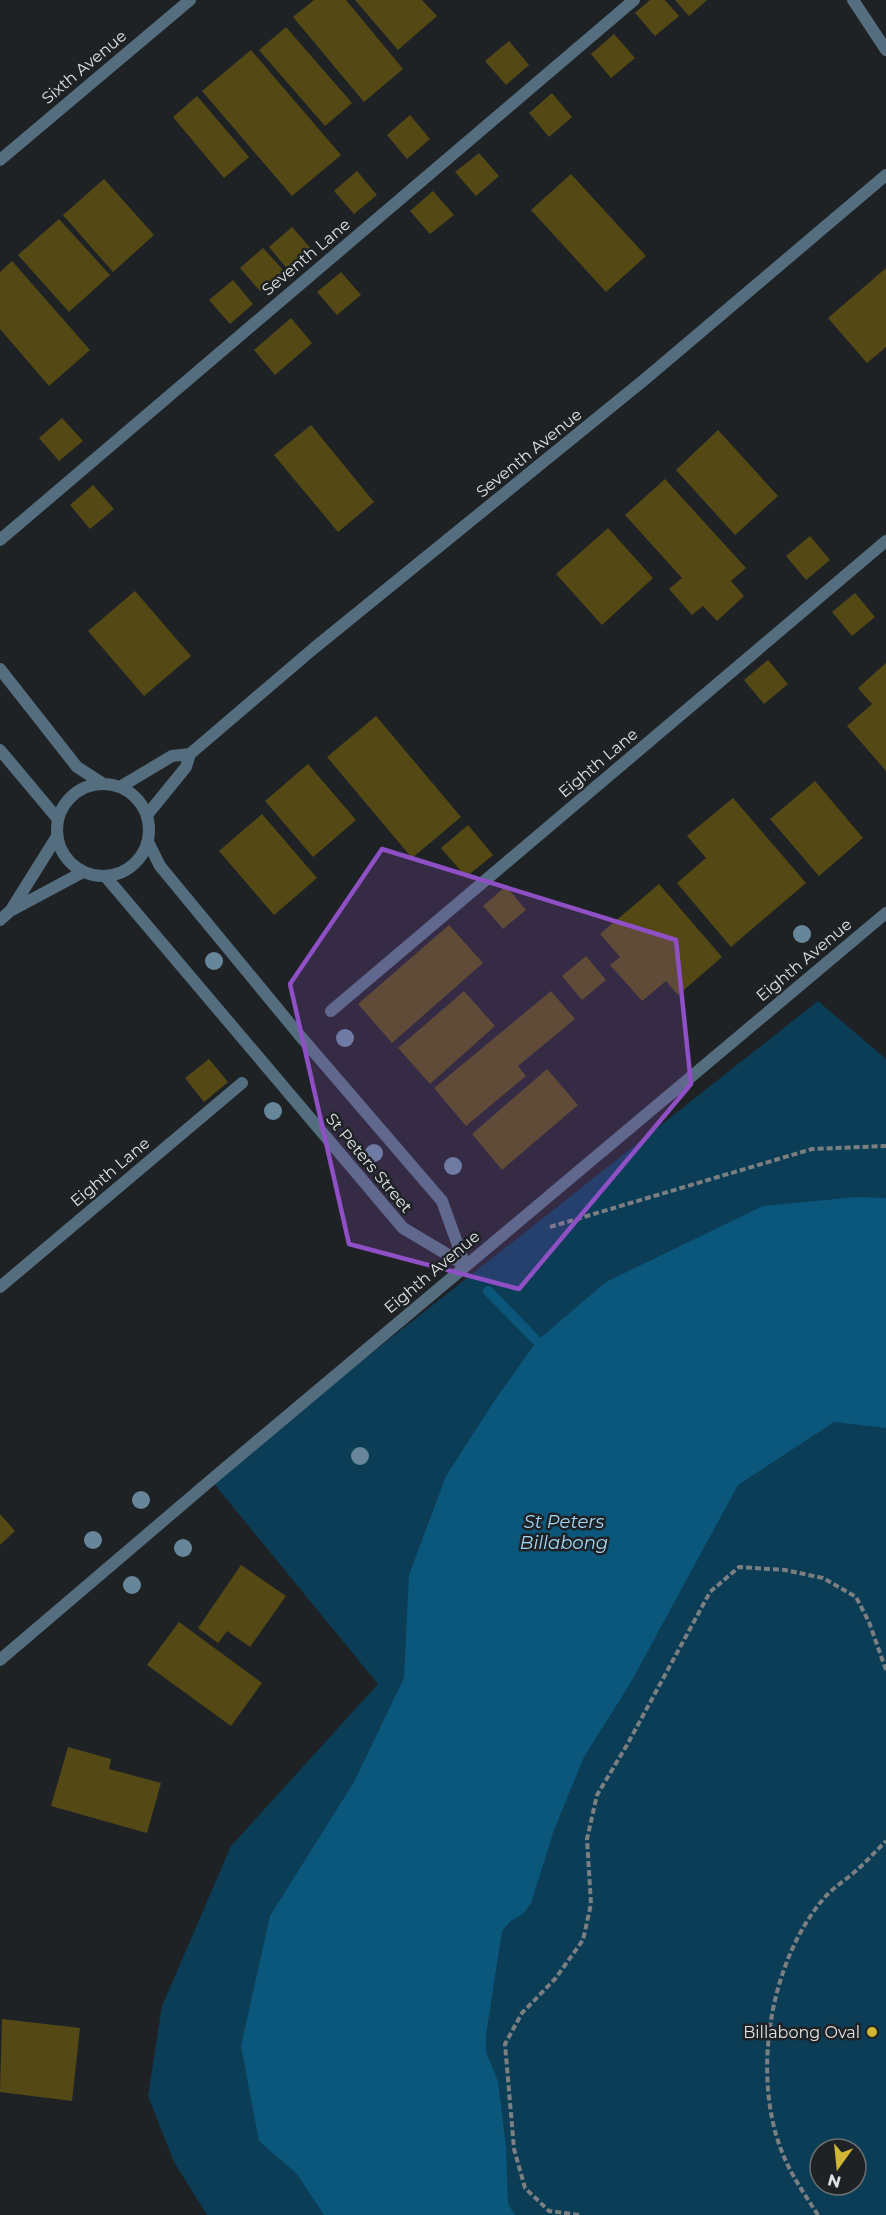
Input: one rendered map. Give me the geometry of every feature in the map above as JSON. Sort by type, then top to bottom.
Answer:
[{"type":"street","name":"Sixth Avenue","points":[[0,160],[190,0]]},
{"type":"street","name":"Seventh Lane","points":[[0,540],[634,0]]},
{"type":"street","points":[[853,0],[886,50]]},
{"type":"street","name":"Seventh Avenue","points":[[147,815],[186,767],[190,754],[313,649],[644,380],[886,175]]},
{"type":"street","name":"Eighth Lane","points":[[331,1011],[886,541]]},
{"type":"street","points":[[0,669],[77,767],[102,783],[120,787],[131,793],[143,807],[149,826],[148,842],[141,857],[126,870],[106,877],[91,875],[73,866],[63,854],[56,838],[57,818],[66,801],[80,789],[102,783]]},
{"type":"street","points":[[0,750],[57,818]]},
{"type":"street","name":"Seventh Avenue","points":[[120,787],[172,756],[190,754]]},
{"type":"street","points":[[11,910],[56,838]]},
{"type":"street","name":"St Peters Street","points":[[148,842],[160,866],[301,1037],[442,1201],[465,1265]]},
{"type":"street","points":[[0,920],[11,910],[83,872]]},
{"type":"street","name":"St Peters Street","points":[[106,877],[403,1228],[465,1265]]},
{"type":"street","name":"Eighth Avenue","points":[[0,1660],[465,1265],[886,913]]},
{"type":"street","name":"Eighth Lane","points":[[0,1287],[242,1083]]},
{"type":"path","points":[[545,1229],[812,1149],[886,1146]]},
{"type":"path","points":[[579,2215],[549,2211],[525,2188],[514,2149],[505,2044],[522,2013],[555,1979],[583,1940],[591,1904],[587,1839],[597,1795],[627,1745],[710,1592],[739,1567],[785,1570],[823,1578],[856,1597],[869,1622],[886,1670]]},
{"type":"path","points":[[818,2215],[781,2151],[771,2109],[766,2060],[772,2016],[782,1971],[804,1928],[826,1896],[886,1841]]},
{"type":"highlighted area","points":[[382,849],[676,940],[691,1084],[519,1289],[349,1244],[290,984]]},
{"type":"shaded area","points":[[818,1001],[886,1059],[886,2215],[207,2215],[174,2162],[148,2096],[162,2006],[231,1846],[378,1684],[211,1480]]},
{"type":"water","name":"St Peters Billabong","points":[[857,1197],[886,1198],[886,1428],[834,1422],[738,1485],[631,1682],[584,1757],[554,1830],[531,1903],[523,1914],[511,1921],[502,1931],[486,2035],[486,2052],[498,2081],[506,2147],[508,2204],[515,2215],[324,2215],[297,2174],[259,2141],[241,2046],[270,1916],[354,1782],[404,1678],[409,1575],[446,1476],[495,1400],[537,1341],[606,1282],[763,1206]]},
{"type":"building","points":[[314,0],[346,0],[403,69],[364,102],[293,17]]},
{"type":"building","points":[[355,0],[422,0],[437,16],[398,50]]},
{"type":"building","points":[[650,0],[665,0],[679,16],[655,36],[635,13]]},
{"type":"building","points":[[675,0],[707,0],[689,16]]},
{"type":"building","points":[[286,27],[352,103],[325,126],[259,50]]},
{"type":"building","points":[[614,34],[635,58],[611,78],[591,54]]},
{"type":"building","points":[[509,41],[529,65],[506,85],[485,61]]},
{"type":"building","points":[[251,50],[341,155],[292,196],[202,91]]},
{"type":"building","points":[[552,93],[572,117],[549,137],[529,113]]},
{"type":"building","points":[[197,96],[249,157],[224,178],[173,117]]},
{"type":"building","points":[[410,115],[430,139],[407,159],[387,135]]},
{"type":"building","points":[[479,153],[499,176],[476,196],[455,172]]},
{"type":"building","points":[[357,171],[377,195],[354,214],[334,191]]},
{"type":"building","points":[[571,174],[646,256],[606,292],[531,210]]},
{"type":"building","points":[[104,179],[154,235],[113,272],[63,215]]},
{"type":"building","points":[[433,191],[454,215],[430,234],[410,211]]},
{"type":"building","points":[[59,219],[110,275],[69,312],[18,255]]},
{"type":"building","points":[[292,227],[313,251],[289,271],[269,247]]},
{"type":"building","points":[[263,248],[284,271],[260,291],[240,268]]},
{"type":"building","points":[[12,261],[90,350],[49,386],[0,329],[0,272]]},
{"type":"building","points":[[886,268],[886,347],[867,363],[828,318]]},
{"type":"building","points":[[341,272],[361,295],[337,315],[317,292]]},
{"type":"building","points":[[233,280],[253,304],[230,324],[209,300]]},
{"type":"building","points":[[291,318],[312,343],[275,375],[254,350]]},
{"type":"building","points":[[62,418],[83,441],[59,461],[39,438]]},
{"type":"building","points":[[311,425],[374,502],[338,532],[274,455]]},
{"type":"building","points":[[718,430],[778,496],[735,535],[676,470]]},
{"type":"building","points":[[665,479],[746,568],[731,581],[744,596],[717,621],[703,606],[692,615],[669,589],[682,578],[625,515]]},
{"type":"building","points":[[93,485],[114,509],[90,529],[70,505]]},
{"type":"building","points":[[608,528],[653,578],[602,625],[556,574]]},
{"type":"building","points":[[810,536],[830,560],[806,580],[786,556]]},
{"type":"building","points":[[135,591],[191,656],[144,696],[88,631]]},
{"type":"building","points":[[855,593],[875,617],[852,636],[832,612]]},
{"type":"building","points":[[768,660],[788,684],[764,704],[744,680]]},
{"type":"building","points":[[886,663],[886,771],[847,726],[872,704],[858,688]]},
{"type":"building","points":[[376,716],[461,817],[412,858],[327,757]]},
{"type":"building","points":[[308,764],[356,820],[313,857],[265,801]]},
{"type":"building","points":[[815,781],[863,838],[819,876],[770,819]]},
{"type":"building","points":[[733,798],[806,883],[731,947],[677,883],[706,858],[687,836]]},
{"type":"building","points":[[262,814],[317,878],[274,915],[219,851]]},
{"type":"building","points":[[468,825],[493,855],[466,877],[441,848]]},
{"type":"building","points":[[659,884],[722,957],[678,995],[666,981],[642,1001],[610,965],[620,957],[600,934]]},
{"type":"building","points":[[506,886],[526,910],[503,929],[483,906]]},
{"type":"building","points":[[449,925],[483,963],[392,1043],[358,1004]]},
{"type":"building","points":[[586,956],[606,980],[582,1000],[562,976]]},
{"type":"building","points":[[464,991],[495,1026],[430,1084],[398,1048]]},
{"type":"building","points":[[551,991],[575,1019],[518,1066],[526,1076],[466,1126],[434,1088]]},
{"type":"building","points":[[209,1059],[228,1082],[204,1102],[185,1078]]},
{"type":"building","points":[[547,1069],[578,1105],[502,1170],[472,1134]]},
{"type":"building","points":[[0,1514],[15,1531],[0,1545]]},
{"type":"building","points":[[241,1565],[286,1596],[250,1647],[227,1631],[218,1643],[198,1628]]},
{"type":"building","points":[[179,1622],[262,1683],[231,1726],[147,1665]]},
{"type":"building","points":[[68,1747],[111,1759],[109,1769],[161,1783],[147,1833],[51,1806]]},
{"type":"building","points":[[2,2019],[80,2028],[72,2101],[0,2092]]},
{"type":"waterway","points":[[488,1291],[537,1341]]},
{"type":"place","name":"Billabong Oval","points":[[872,2032]]}]
